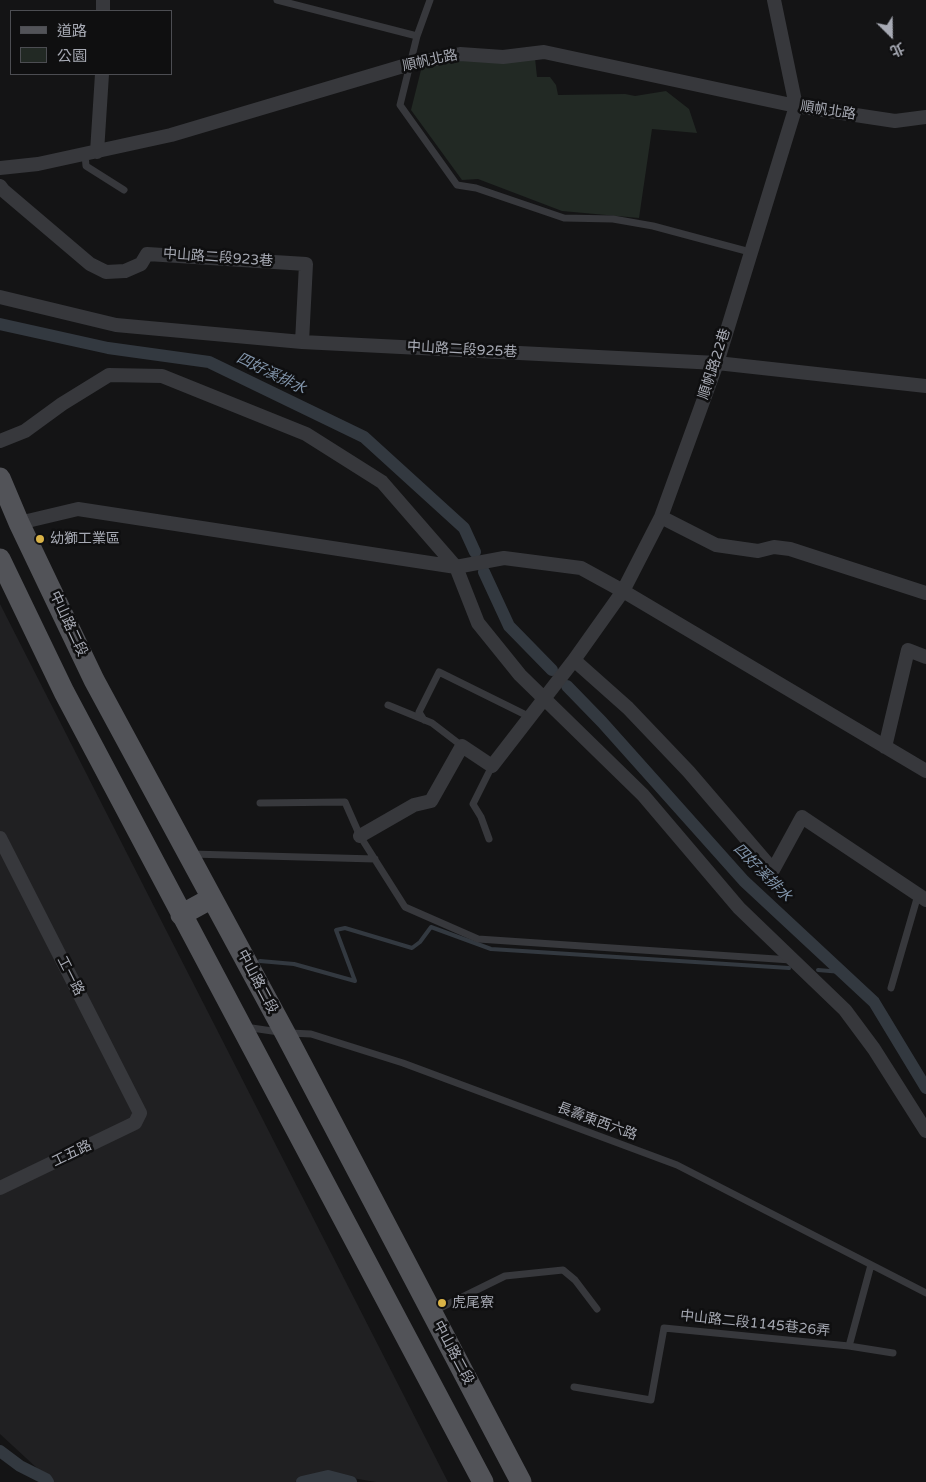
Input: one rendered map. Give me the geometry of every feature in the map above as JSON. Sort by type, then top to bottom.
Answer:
[{"type":"main road","name":"中山路二段","points":[[0,478],[19,523],[94,680],[285,1033],[521,1482]]},
{"type":"main road","points":[[0,559],[64,692],[482,1482]]},
{"type":"main road","points":[[181,914],[212,898]]},
{"type":"main road","points":[[438,1397],[468,1381]]},
{"type":"street","name":"順帆路22巷","points":[[492,766],[574,660],[624,591],[662,517],[717,363],[796,106],[774,0]]},
{"type":"street","name":"順帆北路","points":[[0,168],[38,164],[171,135],[410,64],[460,54],[503,57],[544,52],[796,106],[896,121],[926,117]]},
{"type":"street","points":[[91,153],[102,75]]},
{"type":"street","name":"中山路二段923巷","points":[[0,186],[90,264],[106,272],[125,271],[141,264],[147,254],[306,264],[302,342]]},
{"type":"street","name":"中山路二段925巷","points":[[0,298],[116,325],[302,342],[717,363],[926,386]]},
{"type":"street","points":[[0,441],[25,431],[62,404],[109,375],[162,376],[306,434],[382,482],[456,567],[478,623],[520,675],[642,795],[739,908],[845,1010],[874,1049],[926,1131]]},
{"type":"street","points":[[19,523],[78,509],[456,567],[504,558],[581,568],[624,591],[926,772]]},
{"type":"street","points":[[662,517],[716,545],[758,551],[774,547],[790,549],[926,593]]},
{"type":"street","points":[[885,747],[908,650],[926,657]]},
{"type":"street","points":[[574,660],[628,708],[689,772],[773,870],[802,817],[922,898]]},
{"type":"street","points":[[360,836],[414,804],[431,801],[462,746],[492,766]]},
{"type":"street","name":"工一路","points":[[0,838],[140,1114]]},
{"type":"street","name":"工五路","points":[[0,1188],[134,1124],[140,1114]]},
{"type":"lane","points":[[277,0],[417,36]]},
{"type":"lane","points":[[430,0],[417,36],[400,105],[457,185],[476,188],[564,218],[613,219],[653,226],[750,252]]},
{"type":"lane","points":[[91,153],[86,166],[124,190]]},
{"type":"lane","points":[[424,720],[419,712],[439,672],[530,717]]},
{"type":"lane","points":[[388,705],[432,723],[462,746]]},
{"type":"lane","points":[[489,839],[481,817],[473,804],[492,766]]},
{"type":"lane","points":[[260,803],[345,802],[360,836],[406,907],[478,939],[794,960]]},
{"type":"lane","points":[[188,853],[375,859]]},
{"type":"lane","points":[[892,988],[922,898]]},
{"type":"lane","name":"長壽東西六路","points":[[240,1026],[285,1033],[311,1034],[403,1063],[677,1165],[926,1293]]},
{"type":"lane","name":"中山路二段1145巷26弄","points":[[574,1387],[651,1400],[664,1328],[849,1346],[871,1265]]},
{"type":"lane","points":[[432,1312],[505,1276],[563,1270],[575,1280],[597,1309]]},
{"type":"lane","points":[[849,1346],[893,1353]]},
{"type":"shaded area","points":[[0,604],[448,1482],[376,1482],[322,1473],[295,1482],[52,1482],[0,1434]]},
{"type":"green space","points":[[460,58],[535,58],[537,77],[550,77],[556,85],[558,95],[625,94],[635,96],[666,91],[689,109],[697,133],[652,129],[639,218],[562,211],[478,179],[462,180],[411,110],[422,66]]},
{"type":"waterway","name":"四好溪排水","points":[[0,324],[108,348],[209,362],[364,437],[464,528],[475,552]]},
{"type":"waterway","name":"四好溪排水","points":[[484,572],[509,626],[552,670]]},
{"type":"waterway","name":"四好溪排水","points":[[567,686],[602,722],[744,881],[874,1002],[926,1088]]},
{"type":"waterway","points":[[260,961],[294,964],[355,981],[336,930],[345,928],[412,948],[420,942],[431,927],[491,949],[789,968]]},
{"type":"waterway","points":[[818,970],[842,972]]},
{"type":"waterway","points":[[0,1451],[20,1466],[46,1479],[48,1482]]},
{"type":"waterway","points":[[302,1482],[328,1476],[351,1482]]},
{"type":"place","name":"幼獅工業區","points":[[40,539]]},
{"type":"place","name":"虎尾寮","points":[[442,1303]]}]
